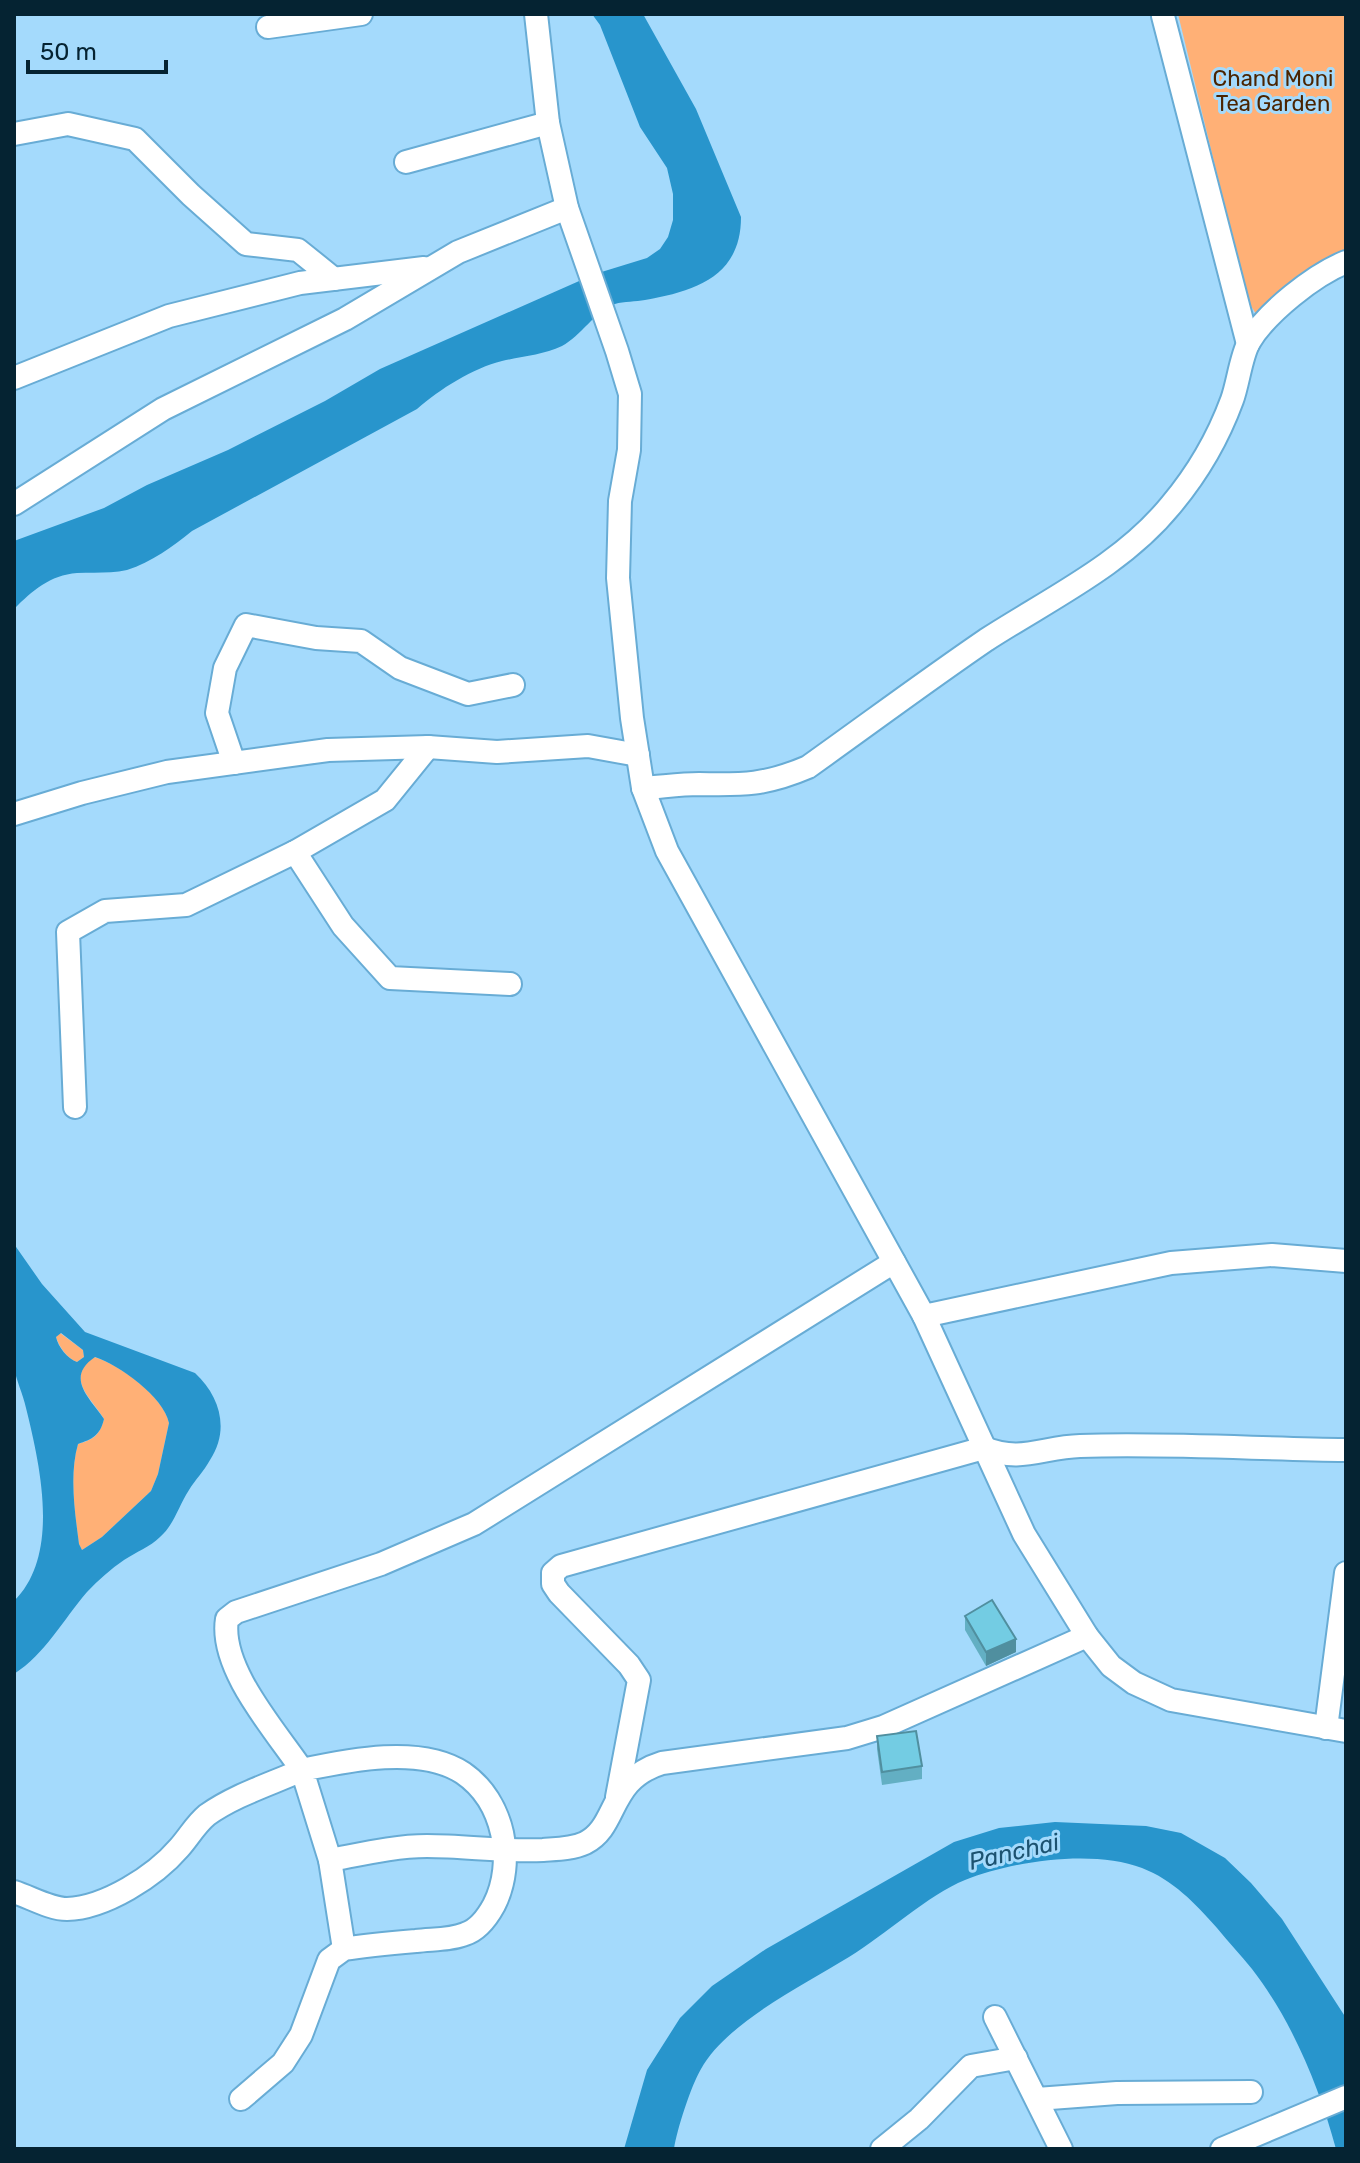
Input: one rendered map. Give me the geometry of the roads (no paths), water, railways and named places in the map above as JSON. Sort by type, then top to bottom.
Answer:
[{"type":"street","points":[[268,27],[361,14]]},
{"type":"street","points":[[536,14],[548,123],[567,208],[630,394],[629,450],[620,501],[618,578],[643,788],[667,851],[924,1316],[1024,1534],[1087,1636],[1111,1666],[1134,1683],[1171,1700],[1336,1729],[1346,1573]]},
{"type":"street","points":[[1163,16],[1248,344]]},
{"type":"street","points":[[406,162],[548,123]]},
{"type":"street","points":[[14,134],[68,124],[135,139],[246,244],[298,250],[334,279]]},
{"type":"street","points":[[14,504],[163,409],[345,319],[458,252],[567,208]]},
{"type":"street","points":[[643,788],[698,784],[739,786],[776,779],[808,767],[983,642],[1106,566],[1152,527],[1190,481],[1226,415],[1248,344],[1267,319],[1307,285],[1346,262]]},
{"type":"street","points":[[14,378],[169,316],[300,283],[433,267]]},
{"type":"street","points":[[234,763],[217,713],[225,668],[246,625],[316,638],[361,641],[400,668],[468,694],[513,685]]},
{"type":"street","points":[[14,814],[167,772],[328,750],[428,747],[497,752],[588,746],[638,755]]},
{"type":"street","points":[[75,1107],[68,932],[105,911],[186,905],[295,852],[385,800],[428,747]]},
{"type":"street","points":[[295,852],[343,926],[390,978],[510,984]]},
{"type":"street","points":[[924,1316],[1171,1263],[1272,1255],[1346,1261]]},
{"type":"street","points":[[344,1949],[330,1860],[302,1770],[235,1672],[224,1633],[227,1619],[236,1612],[381,1564],[474,1524],[894,1262]]},
{"type":"street","points":[[617,1797],[639,1680],[629,1665],[559,1593],[553,1584],[553,1573],[561,1566],[984,1448],[1002,1455],[1017,1456],[1078,1446],[1346,1450]]},
{"type":"street","points":[[330,1860],[427,1846],[505,1852],[568,1848],[586,1843],[598,1832],[617,1797],[644,1769],[662,1763],[847,1738],[883,1727],[1087,1636]]},
{"type":"street","points":[[14,1892],[64,1909],[92,1905],[148,1878],[179,1848],[193,1829],[225,1804],[302,1770],[391,1757],[434,1760],[463,1773],[486,1795],[498,1817],[505,1852],[499,1896],[489,1915],[466,1934],[344,1949],[329,1960],[301,2035],[283,2063],[241,2099]]},
{"type":"street","points":[[995,2017],[1061,2149]]},
{"type":"street","points":[[882,2149],[919,2119],[971,2066],[1016,2058]]},
{"type":"street","points":[[1037,2099],[1117,2093],[1251,2092]]},
{"type":"street","points":[[1222,2149],[1346,2097]]},
{"type":"water","points":[[592,14],[643,14],[696,109],[741,217],[739,237],[724,267],[712,278],[681,292],[608,307],[569,342],[555,349],[491,364],[468,374],[417,409],[192,531],[145,563],[121,571],[58,577],[35,590],[14,609],[14,541],[104,508],[147,485],[228,450],[380,369],[595,274],[647,258],[660,249],[673,220],[673,194],[667,168],[640,127],[600,25]]},
{"type":"water","points":[[14,1244],[42,1284],[85,1332],[195,1373],[211,1392],[221,1425],[216,1449],[165,1532],[152,1544],[119,1563],[96,1583],[44,1647],[14,1674],[14,1601],[29,1582],[38,1559],[43,1509],[37,1456],[14,1367]],"holes":[[[61,1333],[83,1350],[84,1357],[77,1362],[67,1355],[56,1337]],[[95,1357],[139,1383],[159,1403],[169,1423],[158,1474],[151,1491],[102,1537],[82,1550],[73,1481],[78,1444],[95,1436],[104,1419],[87,1396],[81,1381],[86,1365]]]},
{"type":"water","name":"Panchai","points":[[1055,1822],[1146,1826],[1181,1833],[1225,1858],[1251,1883],[1282,1919],[1346,2018],[1346,2149],[1336,2149],[1312,2078],[1280,2010],[1252,1969],[1209,1919],[1183,1893],[1153,1873],[1122,1862],[1077,1858],[1006,1867],[965,1880],[936,1895],[863,1948],[768,2006],[728,2036],[697,2076],[674,2149],[624,2149],[647,2070],[680,2018],[712,1986],[766,1949],[954,1842],[999,1828]]},
{"type":"park label","name":"Chand Moni Tea Garden","points":[[1273,90]]}]
